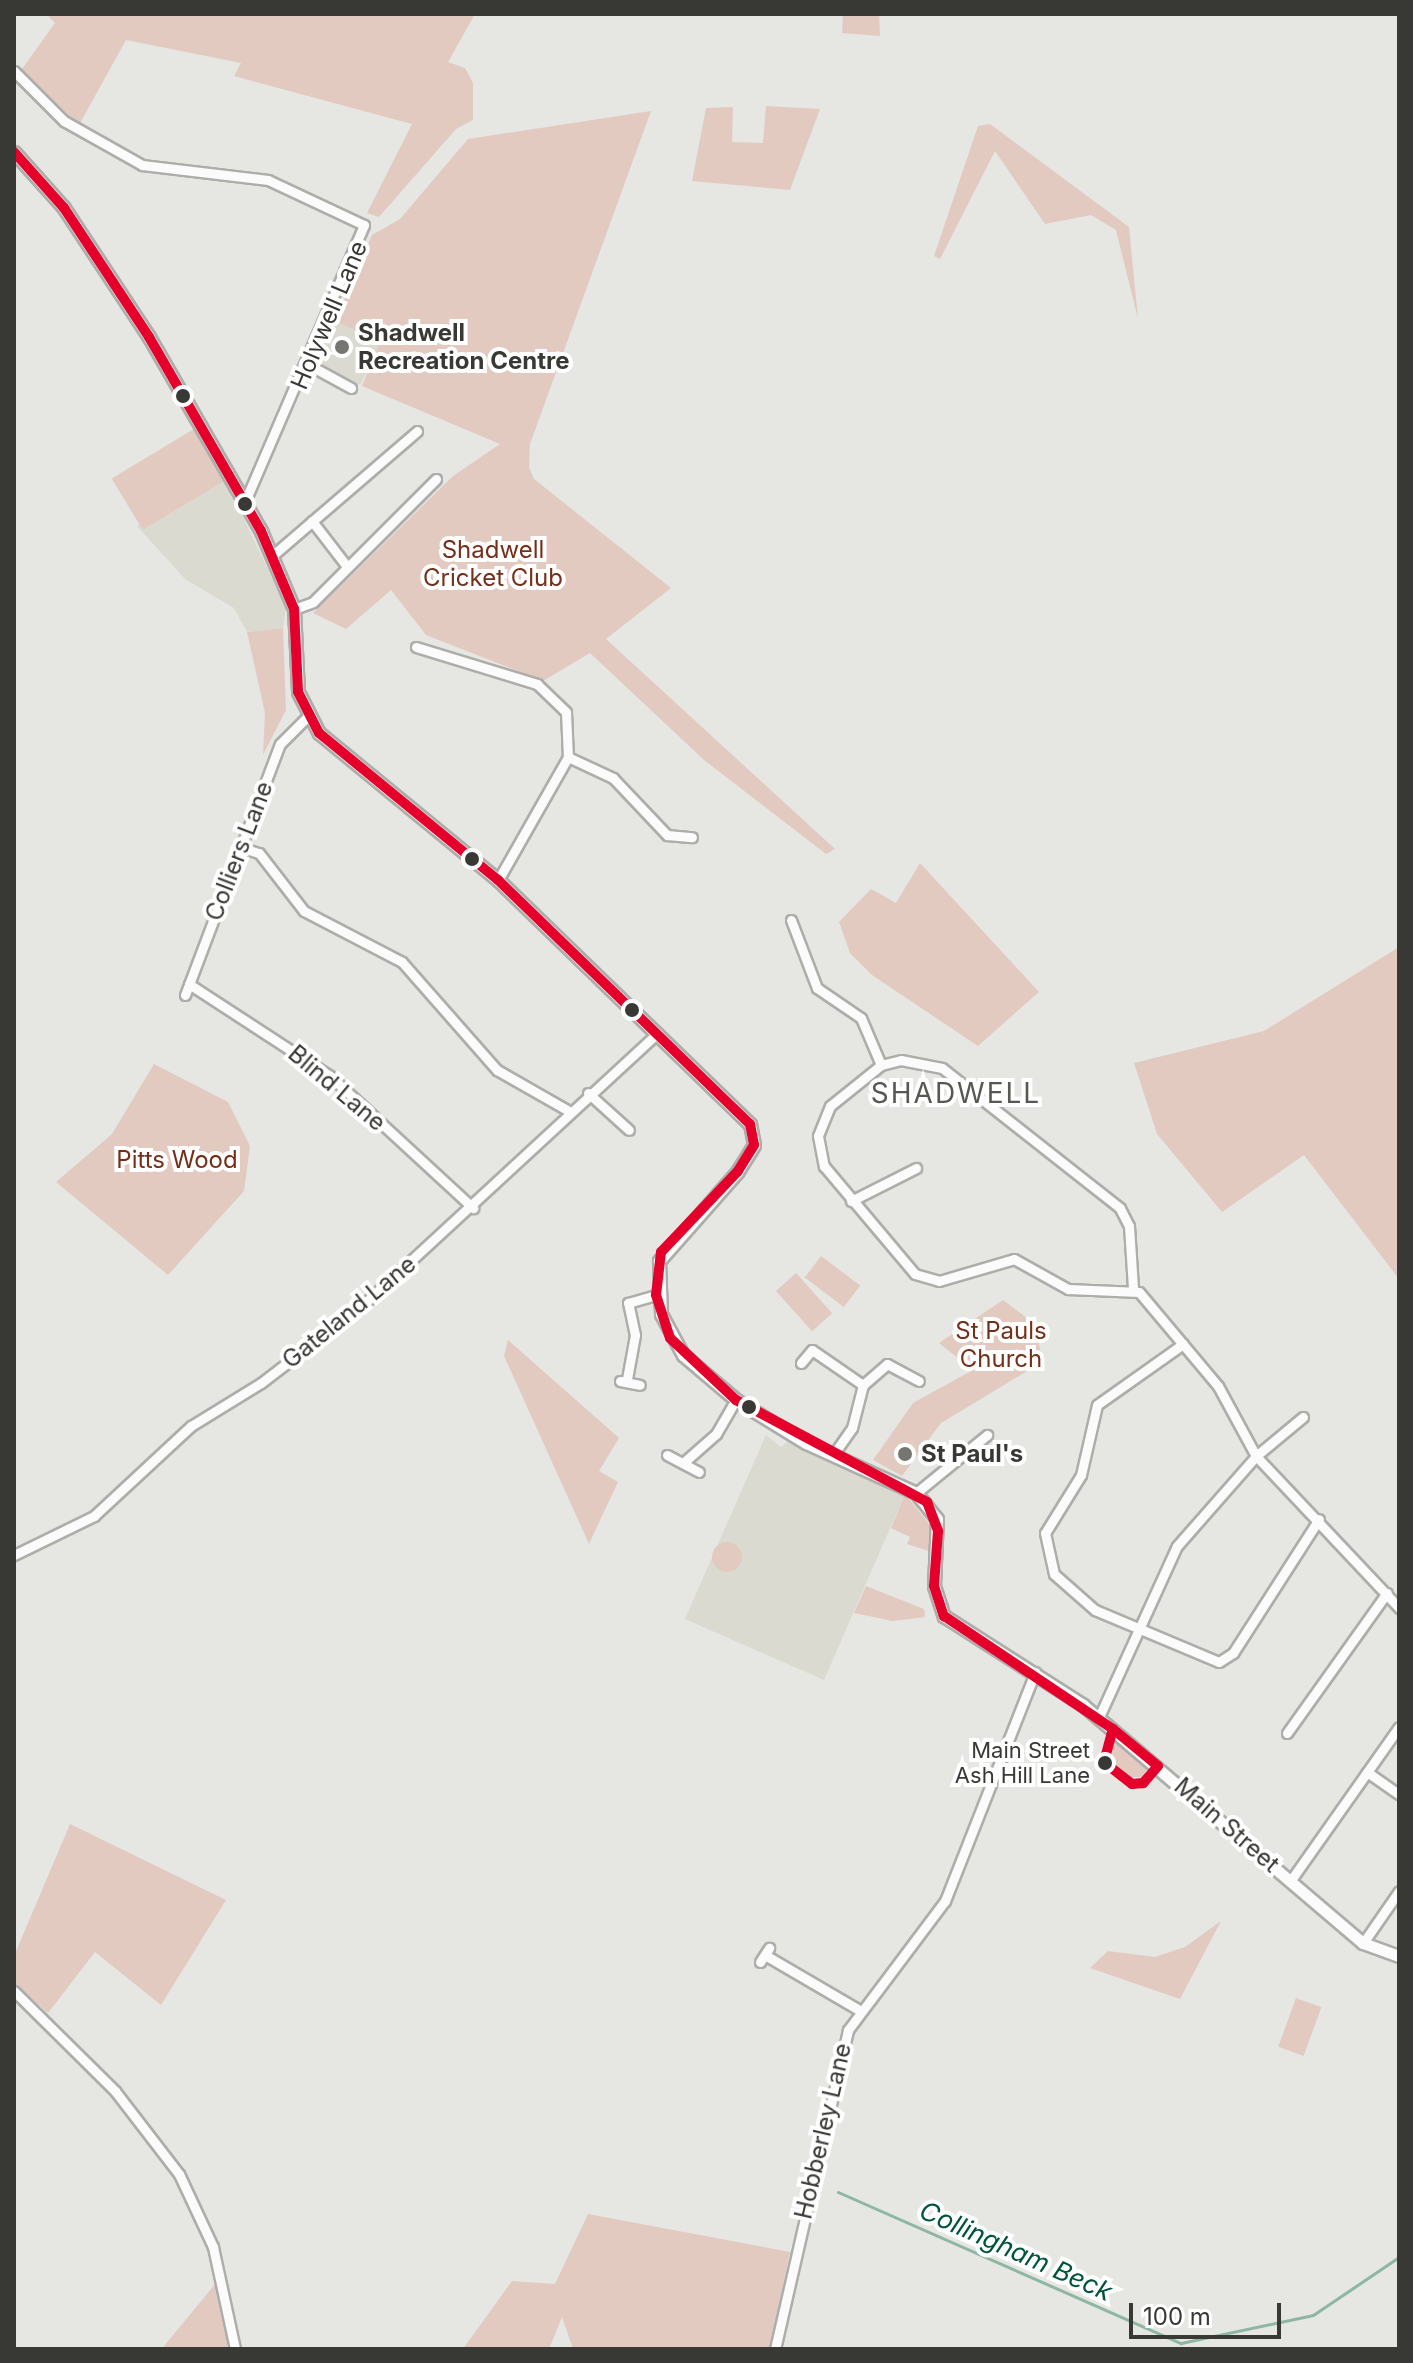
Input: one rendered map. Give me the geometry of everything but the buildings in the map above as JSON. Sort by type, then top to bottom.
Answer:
[{"type":"street","name":"Holywell Lane","points":[[14,71],[64,121],[142,165],[268,180],[362,222],[364,233],[309,365],[245,501]]},
{"type":"street","points":[[14,152],[72,220],[245,501],[273,555],[294,609],[294,670],[308,716],[337,751],[498,880],[742,1113],[754,1137],[724,1189],[661,1252],[656,1295],[683,1355],[736,1400],[833,1455],[916,1493],[987,1435]]},
{"type":"street","points":[[309,365],[351,388]]},
{"type":"street","points":[[273,555],[417,431]]},
{"type":"street","points":[[294,609],[313,602],[345,564],[436,479]]},
{"type":"street","points":[[312,521],[345,564]]},
{"type":"street","points":[[416,647],[537,684],[566,712],[568,757],[498,880]]},
{"type":"street","name":"Colliers Lane","points":[[185,995],[280,744],[308,716]]},
{"type":"street","points":[[568,757],[613,778],[667,835],[692,837]]},
{"type":"street","points":[[240,847],[259,853],[304,911],[402,962],[497,1070],[569,1111]]},
{"type":"street","points":[[791,920],[817,988],[861,1018],[881,1065]]},
{"type":"street","name":"Blind Lane","points":[[189,984],[330,1076],[473,1208]]},
{"type":"street","name":"Gateland Lane","points":[[14,1555],[94,1516],[169,1443],[365,1303],[473,1208],[588,1093],[658,1033]]},
{"type":"street","points":[[1133,1288],[1076,1291],[1003,1258],[951,1279],[926,1280],[851,1201],[824,1166],[818,1136],[830,1106],[881,1065],[901,1060],[942,1068],[1000,1120],[1106,1193],[1129,1226],[1133,1288],[1226,1396],[1256,1456],[1319,1519],[1399,1608]]},
{"type":"street","points":[[588,1093],[629,1130]]},
{"type":"street","points":[[851,1201],[916,1168]]},
{"type":"street","points":[[640,1385],[624,1380],[635,1335],[628,1303],[656,1295]]},
{"type":"street","points":[[1183,1344],[1104,1396],[1081,1475],[1045,1533],[1046,1558],[1066,1588],[1135,1629],[1203,1660],[1227,1658],[1319,1519]]},
{"type":"street","points":[[801,1363],[812,1350],[863,1385]]},
{"type":"street","points":[[833,1455],[852,1428],[863,1385],[887,1364],[919,1381]]},
{"type":"street","points":[[683,1463],[716,1434],[736,1400]]},
{"type":"street","points":[[1099,1717],[1135,1629],[1177,1546],[1256,1456],[1303,1417]]},
{"type":"street","points":[[667,1455],[699,1472]]},
{"type":"street","name":"Main Street","points":[[916,1493],[937,1519],[939,1609],[1099,1717],[1363,1943],[1399,1956]]},
{"type":"street","points":[[1287,1733],[1387,1593]]},
{"type":"street","name":"Hobberley Lane","points":[[775,2349],[841,2048],[859,2010],[945,1901],[1035,1672]]},
{"type":"street","points":[[1291,1880],[1399,1727]]},
{"type":"street","points":[[1367,1772],[1399,1794]]},
{"type":"street","points":[[1363,1943],[1399,1891]]},
{"type":"street","points":[[765,1955],[859,2010]]},
{"type":"street","points":[[14,1991],[163,2148],[213,2247],[235,2349]]},
{"type":"shaded area","points":[[335,321],[380,342],[360,385],[315,364]]},
{"type":"shaded area","points":[[225,480],[286,607],[283,628],[247,632],[234,608],[185,579],[137,526]]},
{"type":"shaded area","points":[[766,1435],[781,1447],[791,1439],[905,1494],[824,1680],[685,1619]]},
{"type":"green space","points":[[46,14],[475,14],[448,62],[465,68],[473,83],[473,120],[456,129],[379,217],[367,213],[412,124],[234,76],[241,63],[126,40],[79,125],[22,69],[55,23]]},
{"type":"green space","points":[[843,14],[879,14],[880,36],[842,33]]},
{"type":"green space","points":[[766,106],[820,109],[790,190],[692,181],[706,108],[733,107],[732,142],[763,143]]},
{"type":"green space","name":"Shadwell Cricket Club","points":[[651,111],[530,444],[529,467],[534,479],[671,588],[606,639],[835,849],[826,854],[704,760],[590,653],[543,681],[426,635],[391,590],[346,629],[313,613],[453,476],[500,444],[362,386],[380,342],[335,321],[372,235],[400,219],[468,139]]},
{"type":"green space","points":[[990,124],[1129,227],[1138,319],[1116,230],[1091,215],[1045,224],[995,151],[940,259],[934,256],[978,126]]},
{"type":"green space","points":[[194,429],[225,480],[143,530],[112,478]]},
{"type":"green space","points":[[283,628],[286,710],[263,755],[265,713],[247,632]]},
{"type":"green space","points":[[920,863],[1039,992],[978,1046],[872,975],[850,953],[839,922],[871,889],[896,903]]},
{"type":"green space","points":[[1399,947],[1399,1279],[1304,1155],[1222,1212],[1157,1134],[1134,1063],[1264,1031]]},
{"type":"green space","name":"Pitts Wood","points":[[154,1064],[228,1102],[250,1146],[244,1191],[168,1275],[56,1182],[112,1134]]},
{"type":"green space","points":[[821,1256],[860,1285],[844,1307],[805,1278]]},
{"type":"green space","points":[[796,1273],[832,1313],[812,1331],[776,1291]]},
{"type":"green space","name":"St Pauls Church","points":[[1003,1300],[1036,1325],[1042,1362],[941,1423],[902,1476],[873,1460],[913,1403],[973,1370],[939,1343]]},
{"type":"green space","points":[[508,1340],[619,1438],[599,1471],[618,1482],[589,1544],[504,1356]]},
{"type":"green space","points":[[905,1494],[931,1526],[932,1552],[907,1544],[910,1537],[891,1528]]},
{"type":"green space","points":[[727,1542],[738,1546],[742,1557],[738,1568],[727,1572],[716,1568],[712,1557],[716,1546]]},
{"type":"green space","points":[[866,1586],[924,1609],[925,1617],[893,1621],[854,1613]]},
{"type":"green space","points":[[1115,1742],[1147,1768],[1143,1777],[1129,1777],[1110,1760]]},
{"type":"green space","points":[[70,1824],[226,1900],[161,2005],[95,1952],[48,2013],[14,1982],[14,1956]]},
{"type":"green space","points":[[1221,1921],[1180,1999],[1090,1968],[1108,1951],[1155,1957],[1185,1947]]},
{"type":"green space","points":[[1296,1998],[1321,2007],[1304,2056],[1278,2047]]},
{"type":"green space","points":[[588,2214],[790,2252],[770,2349],[573,2349],[562,2317],[549,2349],[463,2349],[512,2281],[555,2284]]},
{"type":"green space","points":[[216,2283],[230,2349],[162,2349],[169,2340]]},
{"type":"waterway","name":"Collingham Beck","points":[[838,2192],[1181,2343],[1313,2315],[1399,2257]]},
{"type":"transit line","points":[[14,152],[64,208],[149,337],[261,531],[294,609],[298,692],[319,733],[498,880],[750,1124],[754,1145],[738,1171],[661,1252],[656,1295],[670,1338],[736,1400],[927,1502],[938,1531],[934,1586],[944,1616],[1113,1729]]},
{"type":"transit line","points":[[1113,1729],[1158,1766],[1143,1783],[1132,1784],[1104,1762],[1113,1729]]},
{"type":"place","name":"Shadwell Recreation Centre","points":[[342,347]]},
{"type":"place","name":"St Paul's","points":[[905,1454]]},
{"type":"place","name":"Main Street Ash Hill Lane","points":[[1105,1763]]},
{"type":"district","name":"SHADWELL","points":[[956,1093]]}]
